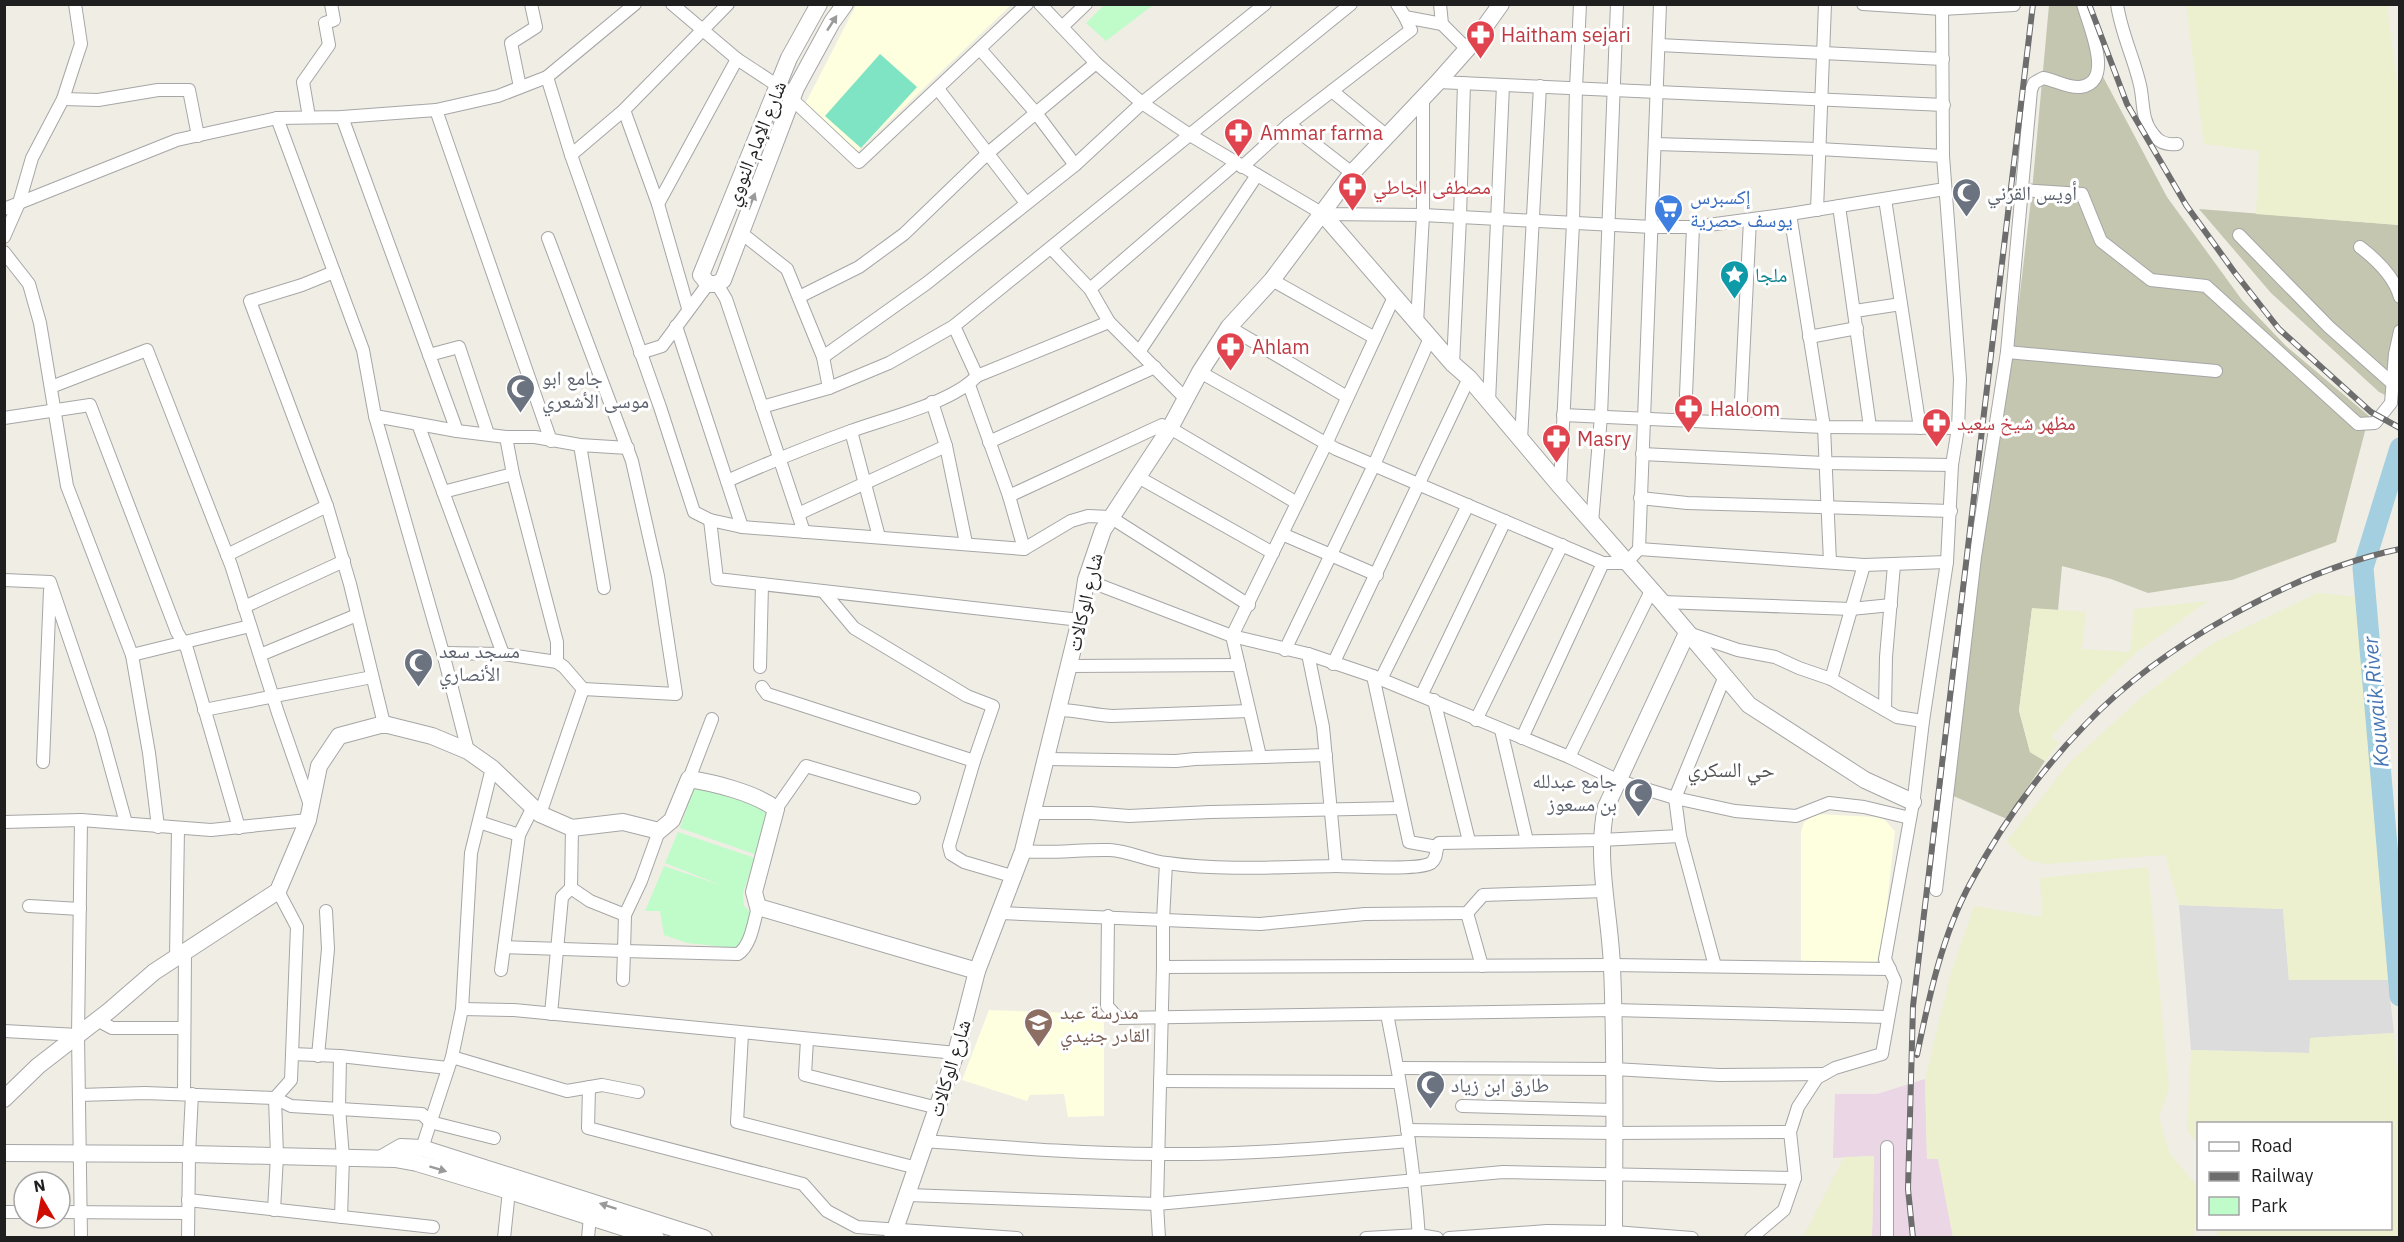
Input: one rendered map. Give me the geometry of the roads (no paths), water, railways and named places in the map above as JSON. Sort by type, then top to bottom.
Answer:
[{"type":"street","points":[[4,237],[19,203],[32,158],[63,99],[81,44],[75,4]]},
{"type":"street","points":[[309,117],[303,82],[329,45],[326,23],[334,20],[331,4]]},
{"type":"street","points":[[520,87],[511,43],[536,27],[531,4]]},
{"type":"street","points":[[672,4],[737,59],[778,86],[859,162],[1027,4]]},
{"type":"street","points":[[571,155],[624,110],[728,4]]},
{"type":"street","name":"شارع الإمام النووي","points":[[713,284],[701,275],[789,58],[819,4]]},
{"type":"street","points":[[640,353],[662,346],[688,308],[713,284],[723,280],[792,99],[832,22],[845,4]]},
{"type":"street","points":[[1040,4],[1096,63],[1142,103],[1190,135],[1323,214],[1453,364],[1469,378],[1749,705],[1912,810]]},
{"type":"street","points":[[1062,27],[1086,4]]},
{"type":"street","points":[[823,357],[927,283],[1075,165],[1142,103],[1265,4]]},
{"type":"street","points":[[1331,4],[1334,19]]},
{"type":"street","points":[[762,408],[829,388],[889,363],[954,326],[1052,249],[1351,4]]},
{"type":"street","points":[[1090,289],[1289,124],[1411,30],[1398,4]]},
{"type":"street","points":[[1440,4],[1442,24]]},
{"type":"street","name":"شارع الوكالات","points":[[893,1233],[957,1053],[977,971],[1015,877],[1023,851],[1080,620],[1086,580],[1100,537],[1110,517],[1170,428],[1200,372],[1229,327],[1272,280],[1353,173],[1467,49],[1501,4]]},
{"type":"street","points":[[1560,486],[1573,223],[1575,88],[1580,4]]},
{"type":"street","points":[[1592,523],[1601,416],[1617,4]]},
{"type":"street","points":[[1200,372],[1326,444],[1604,563],[1626,563],[1639,549],[1660,4]]},
{"type":"street","points":[[1817,210],[1825,4]]},
{"type":"street","points":[[1863,4],[1942,7],[2014,5]]},
{"type":"street","points":[[1936,890],[1975,557],[2007,352],[2031,90],[2034,83],[2043,78],[2071,86],[2085,86],[2091,82],[2099,69],[2083,4]]},
{"type":"street","points":[[2117,4],[2120,22],[2140,85],[2145,122],[2159,141],[2177,144]]},
{"type":"street","points":[[4,209],[177,140],[277,118],[342,117],[436,110],[498,96],[547,77],[633,6]]},
{"type":"street","points":[[1751,1238],[1784,1210],[1795,1178],[1790,1132],[1798,1107],[1817,1078],[1835,1068],[1882,1054],[1895,981],[1885,959],[1912,810],[1947,562],[1952,465],[1958,428],[1960,380],[1943,156],[1942,7]]},
{"type":"street","points":[[1405,17],[1442,24],[1467,49]]},
{"type":"street","points":[[1659,45],[1943,59]]},
{"type":"street","points":[[980,49],[1036,113],[1075,165]]},
{"type":"street","points":[[658,204],[737,59]]},
{"type":"street","points":[[799,297],[859,267],[904,234],[988,153],[1096,63]]},
{"type":"street","points":[[547,77],[571,155],[660,406],[694,512],[710,520],[742,527],[1024,549],[1071,521],[1088,516],[1110,517],[1249,605]]},
{"type":"street","points":[[1438,82],[1944,105]]},
{"type":"street","points":[[1453,364],[1464,83]]},
{"type":"street","points":[[1489,402],[1503,85]]},
{"type":"street","points":[[1521,440],[1535,221],[1540,86]]},
{"type":"street","points":[[938,89],[1026,203]]},
{"type":"street","points":[[63,99],[98,100],[158,90],[189,90],[198,136]]},
{"type":"street","points":[[1332,91],[1387,136]]},
{"type":"street","points":[[1417,323],[1422,215],[1423,99]]},
{"type":"street","points":[[436,110],[551,441]]},
{"type":"street","points":[[624,110],[658,204],[688,308]]},
{"type":"street","points":[[342,117],[457,431]]},
{"type":"street","points":[[277,118],[363,350],[375,416],[443,653],[468,751]]},
{"type":"street","points":[[1289,124],[1353,173]]},
{"type":"street","points":[[1655,144],[1819,149],[1943,156]]},
{"type":"street","points":[[1139,352],[1257,175]]},
{"type":"street","points":[[1323,214],[1422,215],[1573,223],[1693,226],[1750,220],[1945,189]]},
{"type":"street","points":[[2022,190],[2082,194],[2101,241],[2151,280],[2206,286],[2358,424],[2375,423],[2391,403],[2395,354],[2400,331]]},
{"type":"street","points":[[1885,199],[1920,428]]},
{"type":"street","points":[[1839,206],[1870,427]]},
{"type":"street","points":[[1790,214],[1824,427],[1830,562]]},
{"type":"street","points":[[1740,421],[1750,220]]},
{"type":"street","points":[[1685,419],[1693,226]]},
{"type":"street","points":[[740,232],[787,268],[823,357],[829,388]]},
{"type":"street","points":[[2239,234],[2329,327],[2392,383]]},
{"type":"street","points":[[443,653],[503,654],[557,662],[584,689],[675,694],[658,576],[628,448],[548,238]]},
{"type":"street","points":[[2360,247],[2378,262],[2397,288],[2400,297]]},
{"type":"street","points":[[1052,249],[1090,289],[1109,322],[1185,398]]},
{"type":"street","points":[[4,252],[29,284],[40,323],[67,486],[132,655],[159,827]]},
{"type":"street","points":[[334,272],[302,285],[250,301],[327,506],[344,561],[384,724]]},
{"type":"street","points":[[1272,280],[1375,338]]},
{"type":"street","points":[[713,284],[726,299],[804,532]]},
{"type":"street","points":[[1260,756],[1232,636],[1298,503],[1394,297]]},
{"type":"street","points":[[1855,311],[1901,304]]},
{"type":"street","points":[[727,481],[779,458],[933,402],[973,381],[1109,322]]},
{"type":"street","points":[[676,326],[742,527]]},
{"type":"street","points":[[954,326],[973,381],[988,442],[1009,496],[1024,549]]},
{"type":"street","points":[[1229,327],[1347,397]]},
{"type":"street","points":[[1809,337],[1857,328]]},
{"type":"street","points":[[1285,650],[1374,465],[1430,338]]},
{"type":"street","points":[[429,355],[459,347],[488,434]]},
{"type":"street","points":[[51,387],[147,350],[227,555],[309,813]]},
{"type":"street","points":[[2007,352],[2216,371]]},
{"type":"street","points":[[988,442],[1155,367]]},
{"type":"street","points":[[1333,664],[1469,378]]},
{"type":"street","points":[[933,402],[946,446],[966,543]]},
{"type":"street","points":[[4,418],[90,405],[188,649],[239,828]]},
{"type":"street","points":[[1563,415],[1740,421],[1824,427],[1958,428]]},
{"type":"street","points":[[375,416],[457,431],[628,448]]},
{"type":"street","points":[[418,424],[503,654]]},
{"type":"street","points":[[1009,496],[1162,425],[1298,503]]},
{"type":"street","points":[[851,431],[879,537]]},
{"type":"street","points":[[506,437],[513,474],[557,642],[557,662]]},
{"type":"street","points":[[580,445],[604,588]]},
{"type":"street","points":[[798,514],[946,446]]},
{"type":"street","points":[[1641,454],[1824,464],[1952,465]]},
{"type":"street","points":[[443,492],[513,474]]},
{"type":"street","points":[[1138,477],[1273,554]]},
{"type":"street","points":[[1640,498],[1687,503],[1951,511]]},
{"type":"street","points":[[1437,847],[1409,842],[1377,677],[1468,505]]},
{"type":"street","points":[[227,555],[327,506]]},
{"type":"street","points":[[710,520],[717,579],[1080,620]]},
{"type":"street","points":[[1422,694],[1505,521]]},
{"type":"street","points":[[1282,534],[1377,575]]},
{"type":"street","points":[[1476,720],[1562,545]]},
{"type":"street","points":[[1639,549],[1864,565],[1947,562]]},
{"type":"street","points":[[244,607],[344,561]]},
{"type":"street","points":[[1522,738],[1604,563]]},
{"type":"street","points":[[1831,678],[1864,565]]},
{"type":"street","points":[[1885,710],[1886,657],[1894,565]]},
{"type":"street","points":[[4,580],[50,582]]},
{"type":"street","points":[[1086,580],[1232,636],[1308,654],[1377,677],[1569,757],[1619,781],[1675,798],[1736,811],[1786,816],[1796,816],[1829,803],[1912,810]]},
{"type":"street","points":[[43,762],[50,582]]},
{"type":"street","points":[[50,582],[101,732],[126,823]]},
{"type":"street","points":[[760,667],[762,584]]},
{"type":"street","points":[[824,591],[854,628],[967,696],[993,706],[949,846],[951,854],[964,862],[1015,877]]},
{"type":"street","points":[[1657,597],[1851,609],[1891,605]]},
{"type":"street","points":[[1569,757],[1657,597]]},
{"type":"street","points":[[260,655],[357,615]]},
{"type":"street","points":[[132,655],[250,626]]},
{"type":"street","points":[[1687,633],[1738,650],[1775,657],[1799,668],[1831,678],[1897,717],[1923,721]]},
{"type":"street","points":[[1614,1234],[1612,965],[1601,840],[1606,807],[1687,633]]},
{"type":"street","points":[[1308,654],[1323,727],[1336,866]]},
{"type":"street","points":[[1069,666],[1239,665]]},
{"type":"street","points":[[1714,966],[1680,836],[1675,798],[1725,676]]},
{"type":"street","points":[[204,710],[372,677]]},
{"type":"street","points":[[762,687],[767,694],[974,761]]},
{"type":"street","points":[[501,970],[519,835],[536,811],[584,689]]},
{"type":"street","points":[[1434,700],[1469,842]]},
{"type":"street","points":[[1059,710],[1079,710],[1093,715],[1112,716],[1249,711]]},
{"type":"street","points":[[623,980],[625,915],[641,881],[659,831],[672,820],[712,719]]},
{"type":"street","points":[[4,1099],[38,1066],[154,972],[278,891],[309,813],[318,766],[339,736],[384,724],[432,736],[468,751],[492,768],[536,811],[572,828],[622,822],[659,831]]},
{"type":"street","points":[[1501,730],[1527,841]]},
{"type":"street","points":[[1047,759],[1176,761],[1326,755]]},
{"type":"street","points":[[504,947],[738,954],[744,950],[758,907],[754,892],[776,809],[806,766],[914,798]]},
{"type":"street","points":[[422,1148],[450,1063],[462,1009],[471,853],[492,768]]},
{"type":"street","points":[[689,779],[713,783],[768,803],[776,809]]},
{"type":"street","points":[[1034,813],[1129,816],[1401,808]]},
{"type":"street","points":[[4,822],[81,820],[211,830],[239,828],[309,813]]},
{"type":"street","points":[[81,820],[78,1035],[81,1238]]},
{"type":"street","points":[[479,822],[519,835]]},
{"type":"street","points":[[178,828],[180,955],[188,1094],[188,1238]]},
{"type":"street","points":[[550,1014],[562,897],[571,888],[572,828]]},
{"type":"street","points":[[1023,851],[1044,853],[1113,850],[1166,863],[1227,868],[1424,865],[1436,858],[1439,843],[1680,836]]},
{"type":"street","points":[[1159,1238],[1157,1204],[1166,863]]},
{"type":"street","points":[[571,888],[590,901],[625,915]]},
{"type":"street","points":[[274,1210],[277,1156],[275,1098],[291,1080],[297,927],[278,891]]},
{"type":"street","points":[[1001,912],[1260,924],[1365,914],[1467,913],[1483,895],[1605,891]]},
{"type":"street","points":[[29,906],[80,909]]},
{"type":"street","points":[[758,907],[977,971]]},
{"type":"street","points":[[318,1056],[328,949],[326,911]]},
{"type":"street","points":[[1467,913],[1482,966]]},
{"type":"street","points":[[1108,916],[1107,1006],[1118,1018],[1613,1010],[1888,1017]]},
{"type":"street","points":[[1164,967],[1612,965],[1890,969]]},
{"type":"street","points":[[462,1009],[514,1010],[741,1034],[957,1053]]},
{"type":"street","points":[[1387,1014],[1416,1182],[1419,1236]]},
{"type":"street","points":[[97,1020],[112,1028],[184,1028]]},
{"type":"street","points":[[4,1031],[78,1035]]},
{"type":"street","points":[[741,1034],[737,1122],[917,1168]]},
{"type":"street","points":[[807,1039],[805,1075],[938,1108]]},
{"type":"street","points":[[292,1054],[450,1063],[567,1091],[602,1085],[638,1092]]},
{"type":"street","points":[[340,1056],[339,1108],[343,1157],[341,1217]]},
{"type":"street","points":[[1398,1068],[1614,1069],[1719,1075],[1825,1074]]},
{"type":"street","points":[[1160,1081],[1399,1082]]},
{"type":"street","points":[[589,1087],[588,1128],[803,1184],[826,1211],[857,1227],[893,1233],[1017,1238]]},
{"type":"street","points":[[79,1095],[145,1093],[275,1098],[291,1106],[422,1114],[430,1122],[494,1138]]},
{"type":"street","points":[[1462,1106],[1614,1110]]},
{"type":"street","points":[[926,1142],[1159,1155],[1328,1148],[1408,1135],[1790,1132]]},
{"type":"street","points":[[1887,1146],[1887,1238]]},
{"type":"street","points":[[381,1158],[401,1147],[422,1148],[647,1229]]},
{"type":"street","points":[[4,1154],[189,1154],[381,1158],[417,1163],[590,1216],[647,1229],[704,1238]]},
{"type":"street","points":[[908,1195],[1157,1204],[1416,1182],[1503,1172],[1795,1178]]},
{"type":"street","points":[[504,1238],[508,1191]]},
{"type":"street","points":[[72,1212],[188,1207],[274,1210],[433,1227]]},
{"type":"street","points":[[588,1238],[590,1216]]},
{"type":"street","points":[[1449,1238],[1547,1231],[1692,1238]]},
{"type":"street","points":[[1366,1238],[1419,1236],[1437,1238]]},
{"type":"waterway","name":"Kouwaik River","points":[[2400,448],[2363,568],[2400,996]]},
{"type":"railway","points":[[1913,1238],[1908,1189],[1913,1006],[2033,4]]},
{"type":"railway","points":[[2089,4],[2127,104],[2186,205],[2235,273],[2279,329],[2371,412],[2400,428]]},
{"type":"railway","points":[[1917,1055],[1944,945],[1971,882],[1995,840],[2023,799],[2053,760],[2086,724],[2116,695],[2151,667],[2190,640],[2231,616],[2274,593],[2317,575],[2400,549]]},
{"type":"place","name":"Haitham sejari","points":[[1480,60]]},
{"type":"place","name":"Ammar farma","points":[[1239,158]]},
{"type":"place","name":"مصطفى الجاطي","points":[[1352,212]]},
{"type":"place","name":"أويس القرني","points":[[1966,218]]},
{"type":"place","name":"إكسبرس يوسف حصرية","points":[[1669,234]]},
{"type":"place","name":"ملجا","points":[[1734,300]]},
{"type":"place","name":"Ahlam","points":[[1231,372]]},
{"type":"place","name":"جامع ابو موسى الأشعري","points":[[521,414]]},
{"type":"place","name":"Haloom","points":[[1689,434]]},
{"type":"place","name":"مظهر شيخ سعيد","points":[[1936,448]]},
{"type":"place","name":"Masry","points":[[1556,464]]},
{"type":"place","name":"مسجد سعد الأنصاري","points":[[418,688]]},
{"type":"place","name":"جامع عبدلله بن مسعوز","points":[[1638,818]]},
{"type":"place","name":"مدرسة عبد القادر جنيدي","points":[[1039,1048]]},
{"type":"place","name":"طارق ابن زياد","points":[[1430,1110]]},
{"type":"district","name":"حي السكري","points":[[1731,769]]}]
